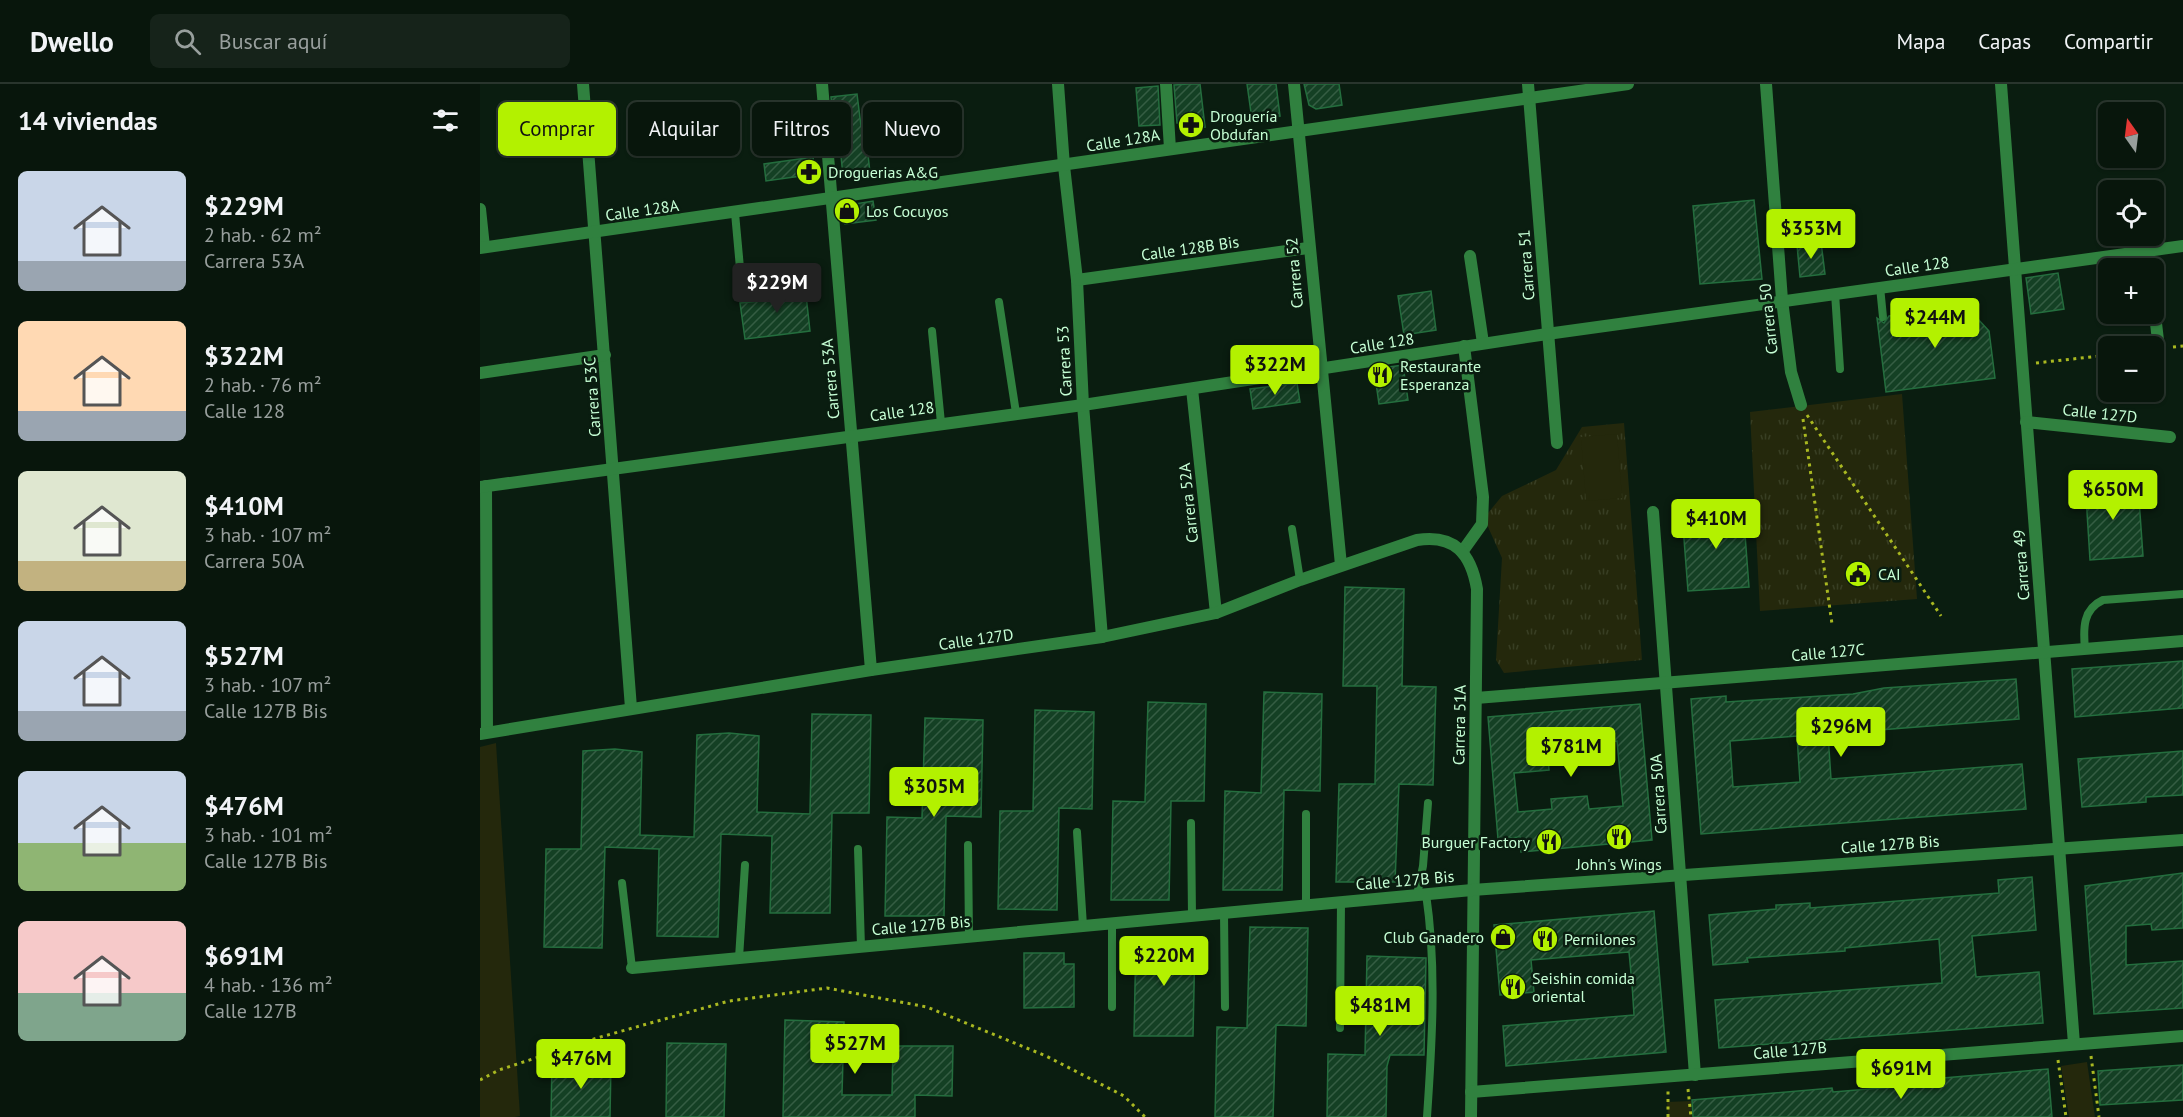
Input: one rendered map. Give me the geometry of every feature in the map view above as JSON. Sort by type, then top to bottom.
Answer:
[{"type":"street","name":"Carrera 53C","points":[[583,84],[632,708]]},
{"type":"street","name":"Carrera 53A","points":[[822,84],[871,670]]},
{"type":"street","name":"Carrera 53","points":[[1058,84],[1064,166],[1077,280],[1083,405],[1102,637]]},
{"type":"street","points":[[1166,84],[1170,149]]},
{"type":"street","name":"Carrera 52","points":[[1294,84],[1308,248],[1341,565]]},
{"type":"street","name":"Carrera 51","points":[[1528,84],[1557,443]]},
{"type":"street","name":"Calle 128A","points":[[482,248],[1628,84]]},
{"type":"street","name":"Carrera 50","points":[[1766,84],[1782,300],[1791,372],[1801,405]]},
{"type":"street","name":"Carrera 49","points":[[2001,84],[2074,1044]]},
{"type":"street","points":[[480,209],[482,248]]},
{"type":"street","name":"Calle 128","points":[[483,486],[1016,412],[1083,405],[1483,343],[2183,246]]},
{"type":"street","name":"Calle 128B Bis","points":[[1077,280],[1308,248]]},
{"type":"street","points":[[2147,251],[2148,258]]},
{"type":"street","points":[[1470,256],[1483,343]]},
{"type":"street","points":[[1462,552],[1482,524],[1483,497],[1464,346]]},
{"type":"street","points":[[480,373],[605,354]]},
{"type":"street","name":"Carrera 52A","points":[[1192,389],[1216,614]]},
{"type":"street","name":"Calle 127D","points":[[2026,422],[2169,437]]},
{"type":"street","points":[[483,486],[484,733]]},
{"type":"street","name":"Carrera 50A","points":[[1653,512],[1681,875],[1691,1075]]},
{"type":"street","name":"Calle 127D","points":[[484,733],[871,670],[1102,637],[1216,614],[1341,565],[1431,538],[1445,540],[1462,552]]},
{"type":"street","name":"Carrera 51A","points":[[1462,552],[1469,560],[1477,589],[1471,1117]]},
{"type":"street","name":"Calle 127C","points":[[1476,698],[2183,641]]},
{"type":"street","name":"Calle 127B Bis","points":[[632,968],[1472,890],[2183,840]]},
{"type":"street","name":"Calle 127B","points":[[1471,1092],[2183,1036]]},
{"type":"lane","points":[[735,213],[741,279]]},
{"type":"lane","points":[[1880,287],[1883,317]]},
{"type":"lane","points":[[1835,293],[1840,369]]},
{"type":"lane","points":[[999,302],[1016,412]]},
{"type":"lane","points":[[932,331],[941,423]]},
{"type":"lane","points":[[1292,529],[1300,580]]},
{"type":"lane","points":[[2085,649],[2086,614],[2093,604],[2103,600],[2183,594]]},
{"type":"lane","points":[[1427,1117],[1432,1047],[1430,927],[1422,895],[1428,804]]},
{"type":"lane","points":[[1306,814],[1306,906]]},
{"type":"lane","points":[[1191,823],[1192,916]]},
{"type":"lane","points":[[1077,832],[1083,926]]},
{"type":"lane","points":[[968,845],[969,937]]},
{"type":"lane","points":[[858,849],[861,947]]},
{"type":"lane","points":[[739,958],[745,865]]},
{"type":"lane","points":[[622,883],[632,968]]},
{"type":"lane","points":[[1340,1028],[1341,902]]},
{"type":"lane","points":[[1224,913],[1225,1007]]},
{"type":"lane","points":[[1112,924],[1112,1007]]},
{"type":"path","points":[[2022,365],[2098,356]]},
{"type":"path","points":[[1801,405],[1941,616]]},
{"type":"path","points":[[1801,405],[1832,624]]},
{"type":"path","points":[[480,1080],[499,1070],[597,1038],[729,1001],[828,988],[927,1008],[1046,1056],[1124,1096],[1145,1117]]},
{"type":"path","points":[[2090,1043],[2099,1117]]},
{"type":"path","points":[[2057,1046],[2066,1117]]},
{"type":"path","points":[[1691,1075],[1691,1117]]},
{"type":"path","points":[[1668,1077],[1668,1117]]},
{"type":"green space","points":[[1902,394],[1917,599],[1760,611],[1750,412]]},
{"type":"green space","points":[[1624,423],[1642,660],[1504,673],[1496,660],[1502,558],[1484,518],[1502,496],[1556,470],[1582,427]]},
{"type":"green space","points":[[1617,434],[1622,498],[1586,501],[1581,437]]},
{"type":"green space","points":[[496,743],[520,1116],[515,1117],[480,1117],[480,747]]},
{"type":"green space","points":[[2087,1062],[2095,1117],[2069,1117],[2061,1066]]},
{"type":"green space","points":[[1691,1101],[1692,1117],[1668,1117],[1667,1102]]},
{"type":"building","points":[[1200,84],[1205,127],[1186,130],[1185,123],[1177,123],[1174,85]]},
{"type":"building","points":[[1247,84],[1276,84],[1280,116],[1252,120]]},
{"type":"building","points":[[1304,84],[1339,84],[1342,105],[1316,109],[1309,105]]},
{"type":"building","points":[[1158,86],[1160,125],[1139,126],[1136,88]]},
{"type":"building","points":[[857,94],[861,126],[863,126],[863,156],[868,156],[870,173],[843,176],[841,156],[851,156],[851,102],[832,102],[831,97]]},
{"type":"building","points":[[813,157],[815,174],[766,181],[764,164]]},
{"type":"building","points":[[1754,200],[1762,279],[1700,284],[1693,206]]},
{"type":"building","points":[[873,201],[876,220],[845,224],[842,206]]},
{"type":"building","points":[[1821,242],[1825,274],[1800,277],[1797,245]]},
{"type":"building","points":[[2058,273],[2064,309],[2031,314],[2026,278]]},
{"type":"building","points":[[805,286],[810,331],[745,339],[740,303],[772,300],[771,291]]},
{"type":"building","points":[[1431,291],[1436,330],[1404,335],[1398,296]]},
{"type":"building","points":[[1966,306],[1989,331],[1995,378],[1886,392],[1877,318],[1884,323],[1889,316]]},
{"type":"building","points":[[1403,365],[1408,400],[1379,404],[1374,369]]},
{"type":"building","points":[[1297,383],[1300,402],[1253,409],[1250,389]]},
{"type":"building","points":[[2107,479],[2108,488],[2138,485],[2143,556],[2090,560],[2085,480]]},
{"type":"building","points":[[1743,508],[1749,587],[1688,591],[1682,513]]},
{"type":"building","points":[[1345,587],[1404,589],[1402,686],[1436,687],[1433,785],[1399,784],[1395,882],[1336,882],[1339,784],[1375,784],[1377,686],[1343,686]]},
{"type":"building","points":[[2183,661],[2183,708],[2075,717],[2072,669]]},
{"type":"building","points":[[2016,679],[2019,719],[1828,734],[1831,779],[2022,764],[2026,809],[1701,834],[1691,699],[1726,696],[1726,702],[1853,694],[1884,688]],"holes":[[[1797,736],[1800,782],[1733,787],[1730,741]]]},
{"type":"building","points":[[1264,692],[1322,694],[1320,791],[1284,790],[1282,890],[1223,890],[1225,791],[1261,793]]},
{"type":"building","points":[[1148,702],[1206,704],[1204,801],[1171,801],[1169,900],[1111,900],[1113,801],[1145,802]]},
{"type":"building","points":[[1640,704],[1652,840],[1521,852],[1520,837],[1498,839],[1488,717]],"holes":[[[1617,741],[1623,806],[1589,809],[1587,796],[1551,799],[1552,809],[1518,812],[1514,773],[1549,770],[1547,747]]]},
{"type":"building","points":[[1035,710],[1094,712],[1092,809],[1059,808],[1057,910],[998,909],[1000,811],[1033,811]]},
{"type":"building","points":[[812,714],[871,715],[869,813],[832,813],[830,913],[770,913],[772,836],[721,834],[718,937],[657,936],[659,849],[605,847],[602,948],[544,947],[546,849],[581,849],[583,751],[615,749],[642,752],[640,835],[694,837],[697,735],[729,733],[759,736],[757,812],[810,814]]},
{"type":"building","points":[[925,718],[983,720],[981,817],[946,816],[944,916],[885,916],[887,817],[922,818]]},
{"type":"building","points":[[2183,751],[2183,795],[2146,797],[2146,802],[2082,807],[2078,759]]},
{"type":"building","points":[[2183,873],[2183,928],[2152,930],[2151,924],[2126,926],[2126,965],[2183,961],[2183,1008],[2094,1014],[2085,886]]},
{"type":"building","points":[[2032,877],[2036,930],[1972,936],[1976,977],[2039,972],[2043,1023],[1719,1048],[1715,1000],[1942,983],[1939,939],[1845,948],[1845,951],[1747,958],[1748,962],[1713,965],[1709,915],[1776,909],[1776,905],[1810,903],[1810,908],[1999,893],[1998,880]]},
{"type":"building","points":[[1654,911],[1666,1052],[1506,1066],[1503,1026],[1634,1015],[1632,984],[1629,952],[1531,960],[1534,992],[1500,995],[1494,925]]},
{"type":"building","points":[[1250,927],[1308,928],[1306,1026],[1276,1025],[1273,1117],[1215,1117],[1217,1027],[1247,1028]]},
{"type":"building","points":[[1136,937],[1195,939],[1193,1036],[1134,1036]]},
{"type":"building","points":[[1024,953],[1064,953],[1064,964],[1074,964],[1074,1007],[1024,1008]]},
{"type":"building","points":[[1367,956],[1426,958],[1424,1055],[1390,1055],[1387,1066],[1386,1117],[1327,1117],[1328,1054],[1365,1055]]},
{"type":"building","points":[[785,1020],[844,1022],[842,1095],[892,1095],[893,1046],[953,1046],[952,1096],[915,1095],[915,1117],[783,1117]]},
{"type":"building","points":[[667,1043],[726,1044],[724,1117],[666,1117]]},
{"type":"building","points":[[552,1062],[611,1063],[610,1117],[551,1117]]},
{"type":"building","points":[[2183,1065],[2183,1100],[2100,1105],[2098,1071]]},
{"type":"building","points":[[2048,1069],[2052,1117],[1693,1117],[1692,1100],[1832,1088],[1833,1092],[1908,1086],[1908,1081]]},
{"type":"place","name":"Droguería Obdufan","points":[[1191,125]]},
{"type":"place","name":"Droguerias A&G","points":[[809,172]]},
{"type":"place","name":"Los Cocuyos","points":[[847,211]]},
{"type":"place","name":"Restaurante Esperanza","points":[[1380,375]]},
{"type":"place","name":"CAI","points":[[1858,574]]},
{"type":"place","name":"John's Wings","points":[[1619,837]]},
{"type":"place","name":"Burguer Factory","points":[[1549,842]]},
{"type":"place","name":"Club Ganadero","points":[[1503,937]]},
{"type":"place","name":"Pernilones","points":[[1545,939]]},
{"type":"place","name":"Seishin comida oriental","points":[[1513,987]]}]
